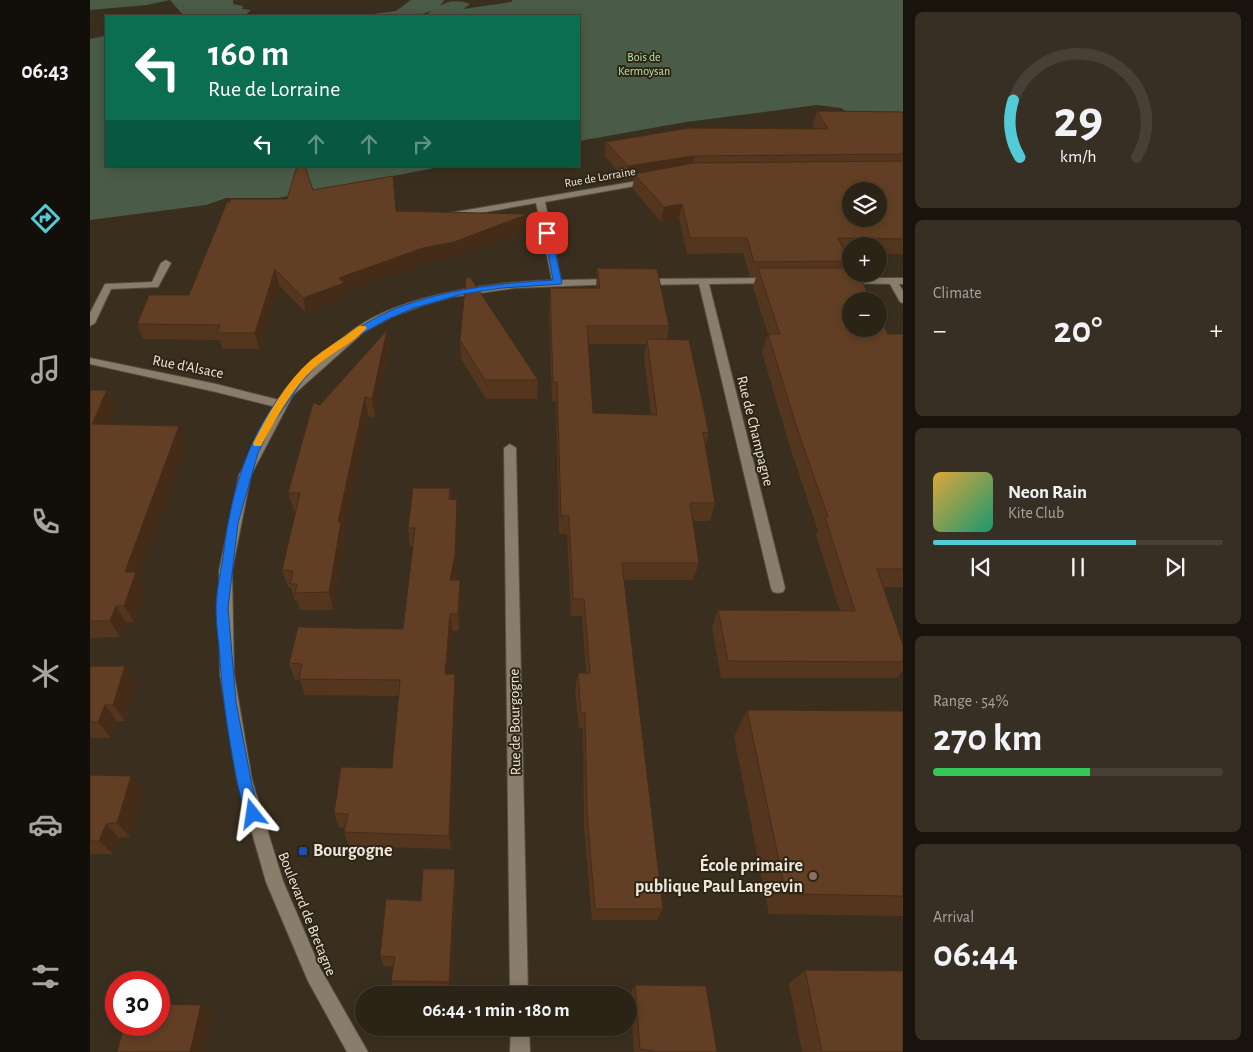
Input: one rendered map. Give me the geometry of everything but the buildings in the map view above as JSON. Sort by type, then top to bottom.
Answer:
[{"type":"street","name":"Rue de Lorraine","points":[[441,217],[657,179]]},
{"type":"street","points":[[540,200],[558,283]]},
{"type":"street","points":[[90,323],[108,286],[156,285],[166,263]]},
{"type":"street","name":"Rue de Champagne","points":[[703,281],[778,588]]},
{"type":"street","name":"Boulevard de Bretagne","points":[[358,1052],[336,1018],[308,965],[277,891],[245,785],[230,702],[222,608],[232,523],[253,453],[266,425],[299,378],[315,362],[339,343],[385,317],[410,306],[462,292],[502,286],[558,283],[781,281]]},
{"type":"street","points":[[830,281],[898,281],[903,300]]},
{"type":"street","name":"Rue d'Alsace","points":[[90,362],[216,388],[279,404]]},
{"type":"street","name":"Rue de Bourgogne","points":[[510,448],[519,986]]},
{"type":"street","points":[[520,1036],[520,1052]]},
{"type":"green space","points":[[90,0],[170,0],[147,5],[90,10]]},
{"type":"green space","points":[[170,0],[233,0],[233,4],[243,6],[242,9],[251,10],[245,15],[183,15]]},
{"type":"green space","name":"Bois de Kermoysan","points":[[411,0],[444,0],[440,6],[454,1],[470,4],[463,9],[511,2],[513,0],[903,0],[903,120],[858,119],[841,108],[817,105],[686,122],[580,141],[580,15],[426,15],[431,11],[419,15],[365,15],[396,11]]},
{"type":"green space","points":[[105,36],[105,167],[440,167],[278,198],[226,198],[206,205],[90,220],[90,39]]},
{"type":"slow traffic","points":[[258,443],[279,404],[299,378],[315,362],[362,328]]},
{"type":"place","name":"Bourgogne","points":[[303,851]]},
{"type":"place","name":"École primaire publique Paul Langevin","points":[[813,876]]},
{"type":"route","points":[[253,814],[245,785],[230,702],[222,608],[232,523],[253,453],[266,425],[299,378],[315,362],[362,328],[410,306],[440,297],[483,288],[558,283],[547,233]]}]
